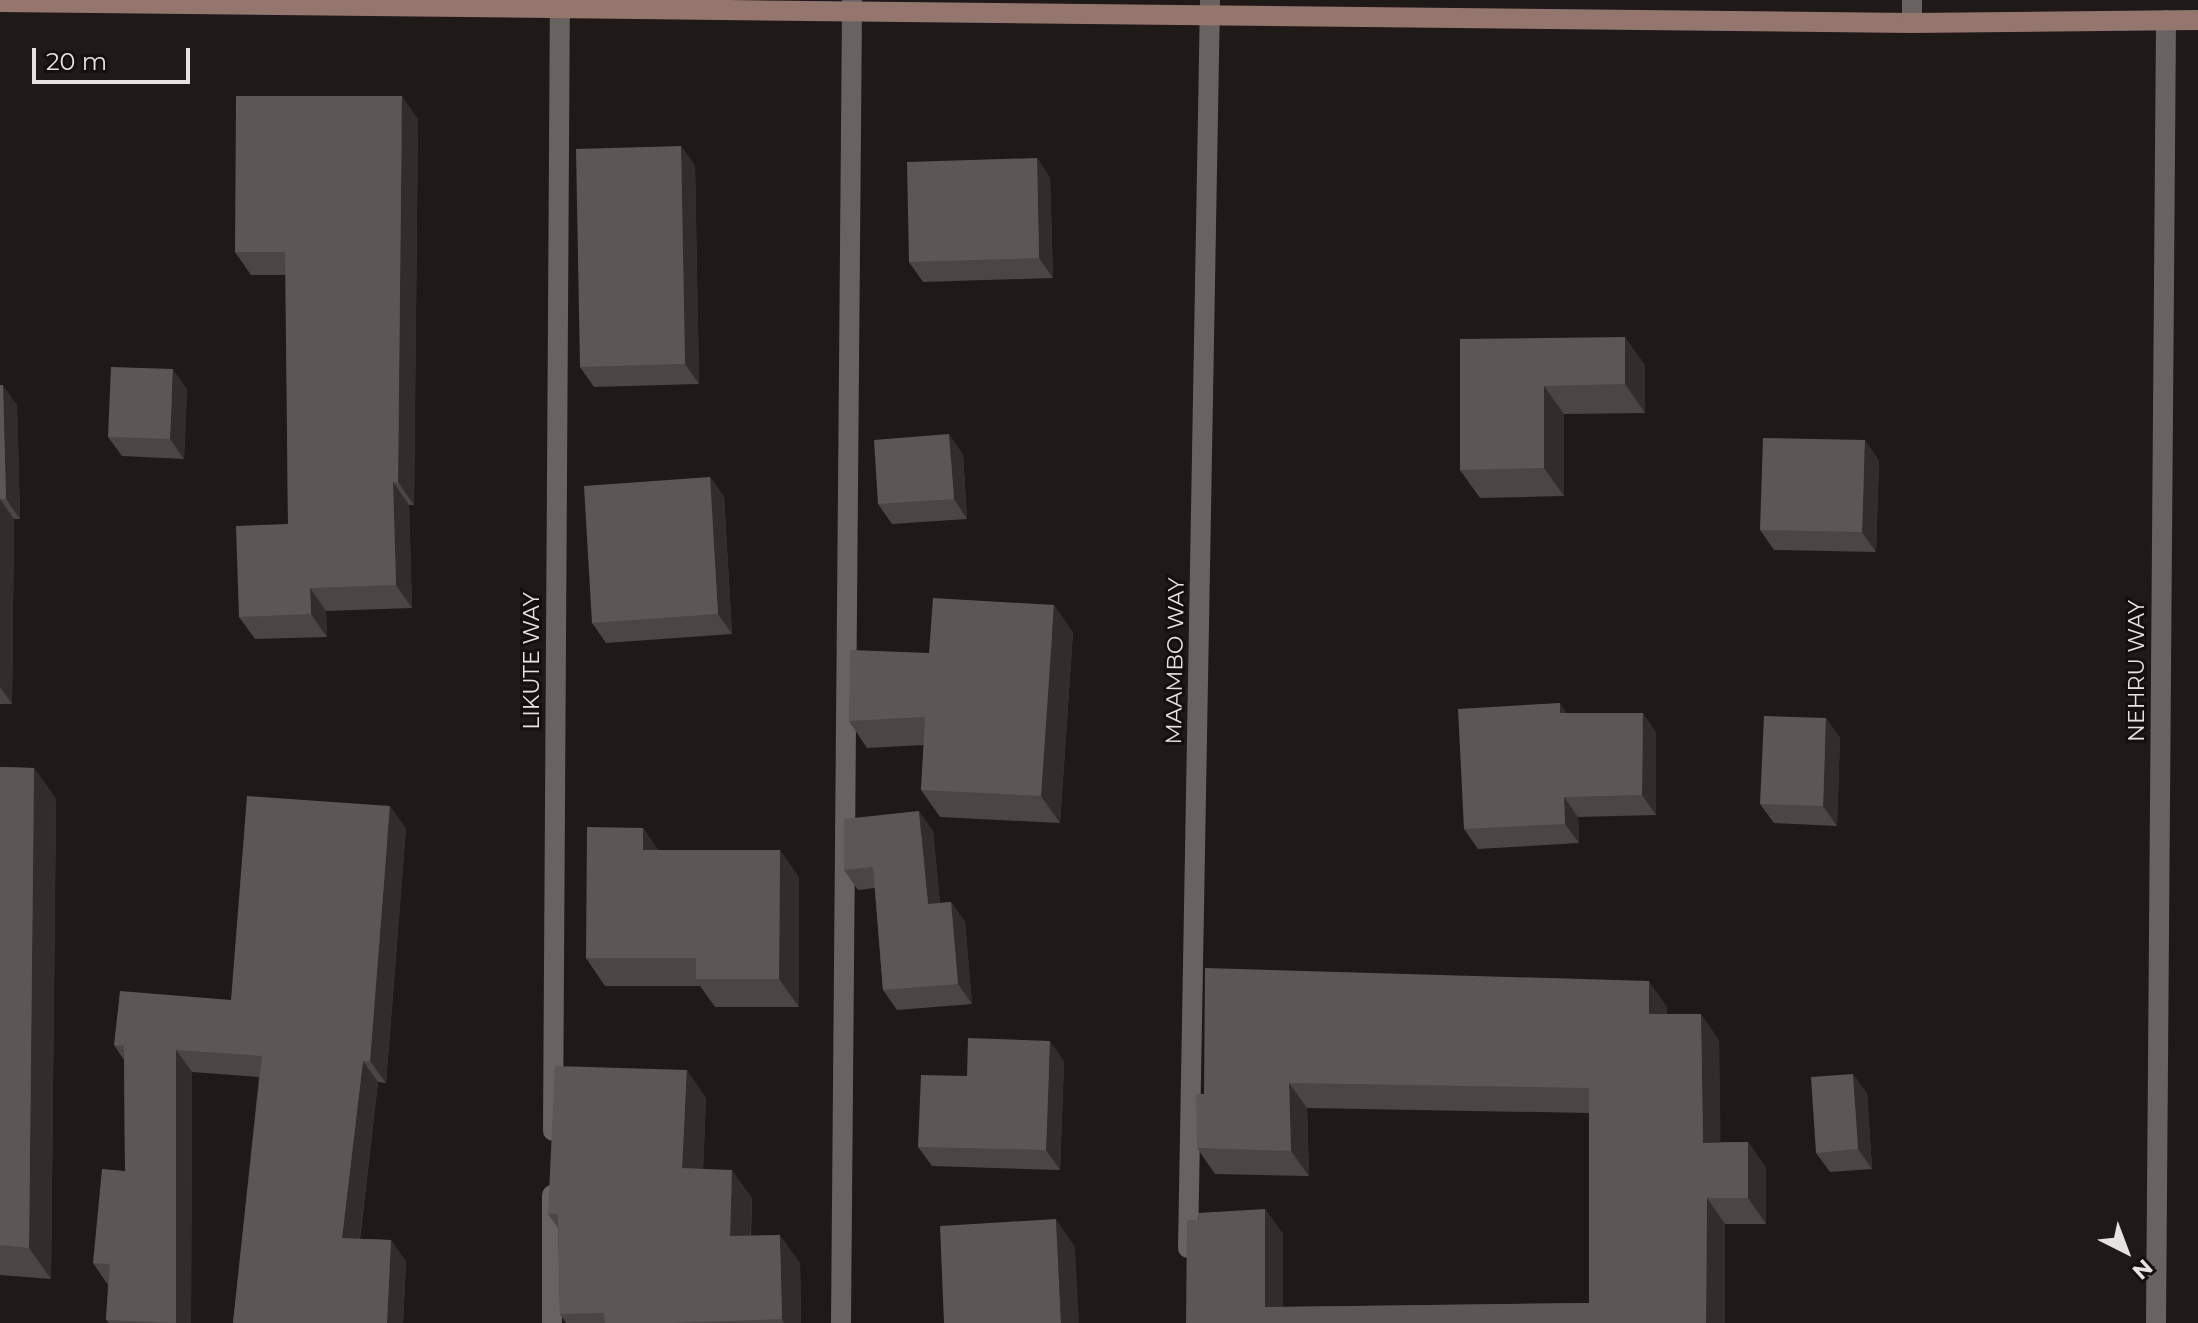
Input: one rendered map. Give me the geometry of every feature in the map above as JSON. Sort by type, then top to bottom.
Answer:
[{"type":"street","points":[[1912,0],[1912,23]]},
{"type":"street","points":[[0,2],[1210,7],[1912,23],[2198,20]]},
{"type":"street","name":"LIKUTE WAY","points":[[553,1149],[560,5]]},
{"type":"street","points":[[841,1323],[852,6]]},
{"type":"street","name":"MAAMBO WAY","points":[[1188,1275],[1210,7]]},
{"type":"street","name":"NEHRU WAY","points":[[2156,1323],[2166,20]]},
{"type":"street","points":[[552,1181],[552,1323]]},
{"type":"building","points":[[236,96],[402,96],[398,482],[393,482],[396,585],[310,588],[311,614],[239,617],[236,526],[288,524],[285,252],[235,252]]},
{"type":"building","points":[[681,146],[685,364],[580,367],[576,149]]},
{"type":"building","points":[[1037,158],[1039,258],[909,262],[907,162]]},
{"type":"building","points":[[1625,337],[1625,384],[1544,386],[1544,468],[1460,470],[1460,339]]},
{"type":"building","points":[[111,367],[173,369],[170,439],[108,437]]},
{"type":"building","points":[[0,385],[3,385],[6,499],[0,499]]},
{"type":"building","points":[[949,434],[954,499],[878,504],[874,440]]},
{"type":"building","points":[[1763,438],[1865,440],[1862,532],[1760,530]]},
{"type":"building","points":[[710,477],[718,614],[592,623],[584,486]]},
{"type":"building","points":[[933,598],[1054,605],[1041,796],[921,790],[925,717],[849,721],[850,650],[929,653]]},
{"type":"building","points":[[1560,703],[1560,713],[1643,713],[1642,795],[1564,797],[1565,824],[1464,829],[1458,709]]},
{"type":"building","points":[[1764,716],[1826,718],[1823,806],[1760,804]]},
{"type":"building","points":[[0,767],[34,768],[29,1248],[0,1245]]},
{"type":"building","points":[[247,796],[390,806],[370,1061],[363,1061],[342,1238],[391,1240],[387,1323],[233,1323],[262,1056],[176,1050],[176,1323],[106,1320],[110,1264],[93,1263],[102,1169],[125,1171],[124,1046],[114,1045],[120,991],[231,1000]]},
{"type":"building","points":[[919,811],[928,904],[951,902],[958,984],[883,990],[873,867],[844,870],[844,819]]},
{"type":"building","points":[[587,827],[643,828],[643,850],[780,850],[779,979],[696,979],[696,958],[586,958]]},
{"type":"building","points":[[1205,968],[1649,981],[1649,1014],[1701,1014],[1703,1143],[1748,1142],[1748,1198],[1707,1198],[1706,1323],[1186,1323],[1187,1220],[1199,1220],[1198,1213],[1265,1209],[1265,1307],[1589,1303],[1589,1088],[1289,1083],[1291,1151],[1197,1148],[1196,1094],[1204,1094]]},
{"type":"building","points":[[968,1038],[1050,1041],[1046,1150],[918,1147],[921,1075],[967,1076]]},
{"type":"building","points":[[555,1066],[687,1070],[682,1168],[732,1170],[730,1236],[780,1235],[782,1319],[605,1323],[604,1313],[560,1314],[558,1214],[548,1214]]},
{"type":"building","points":[[1853,1074],[1858,1149],[1816,1153],[1811,1077]]},
{"type":"building","points":[[1056,1219],[1061,1323],[944,1323],[940,1226]]}]
